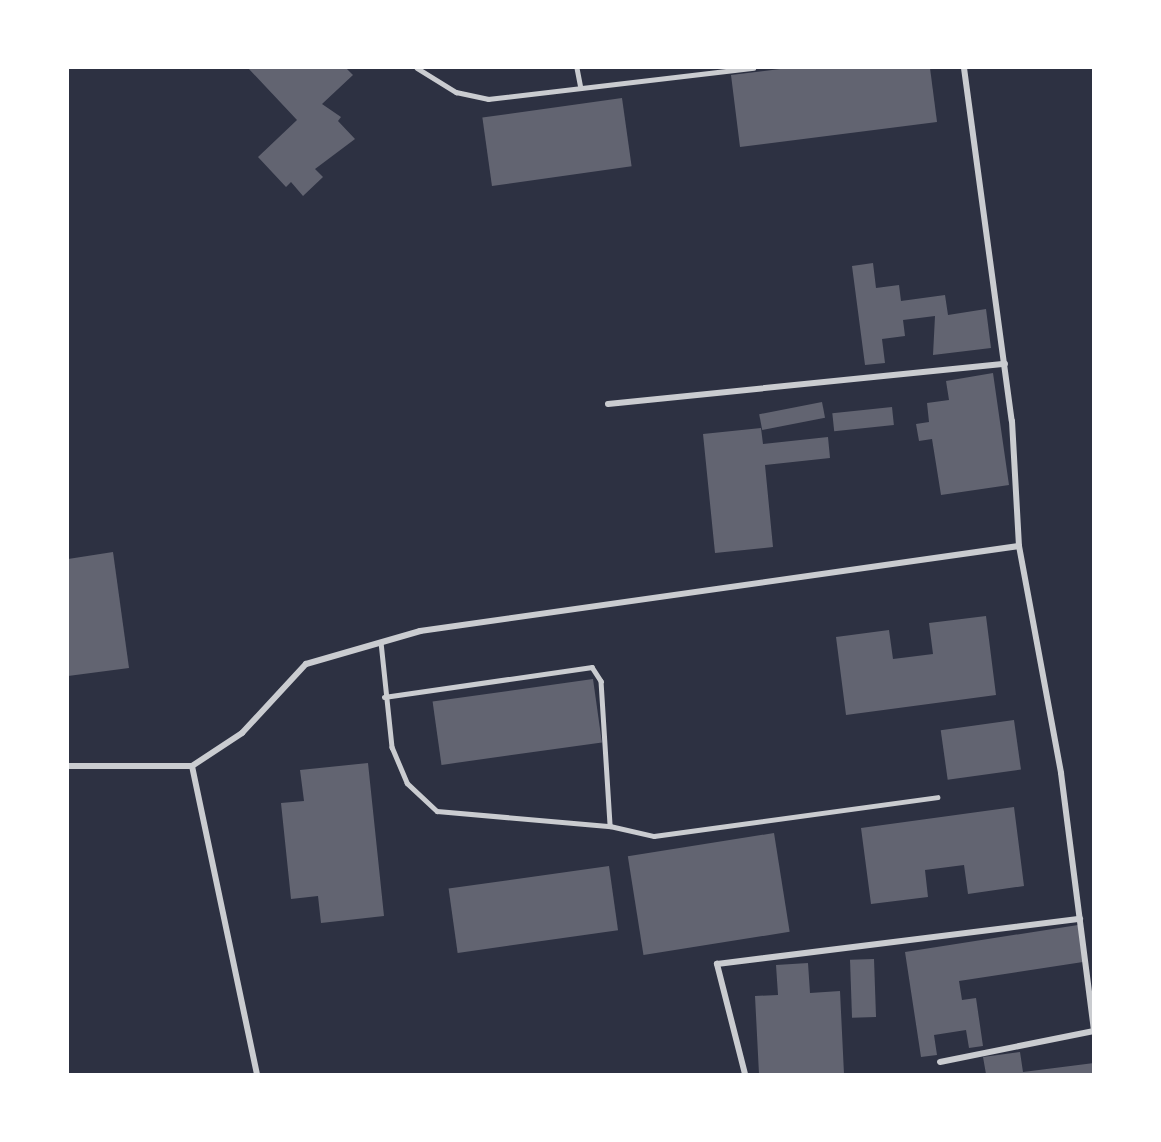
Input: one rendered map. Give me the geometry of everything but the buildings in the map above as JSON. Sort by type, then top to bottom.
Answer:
[{"type":"street","points":[[940,1062],[1094,1030],[1037,621],[1019,546],[1005,364],[964,68]]},
{"type":"street","points":[[608,404],[1005,364]]},
{"type":"street","points":[[68,766],[192,766],[242,733],[306,664],[420,631],[1019,546]]},
{"type":"street","points":[[192,766],[256,1074]]},
{"type":"street","points":[[745,1074],[717,964],[1080,919]]},
{"type":"lane","points":[[417,68],[474,98],[753,68]]},
{"type":"lane","points":[[577,68],[581,88]]},
{"type":"lane","points":[[381,642],[384,698],[392,747],[407,783],[437,811],[610,826],[654,836],[937,797]]},
{"type":"lane","points":[[384,698],[592,667],[601,681],[610,826]]}]
